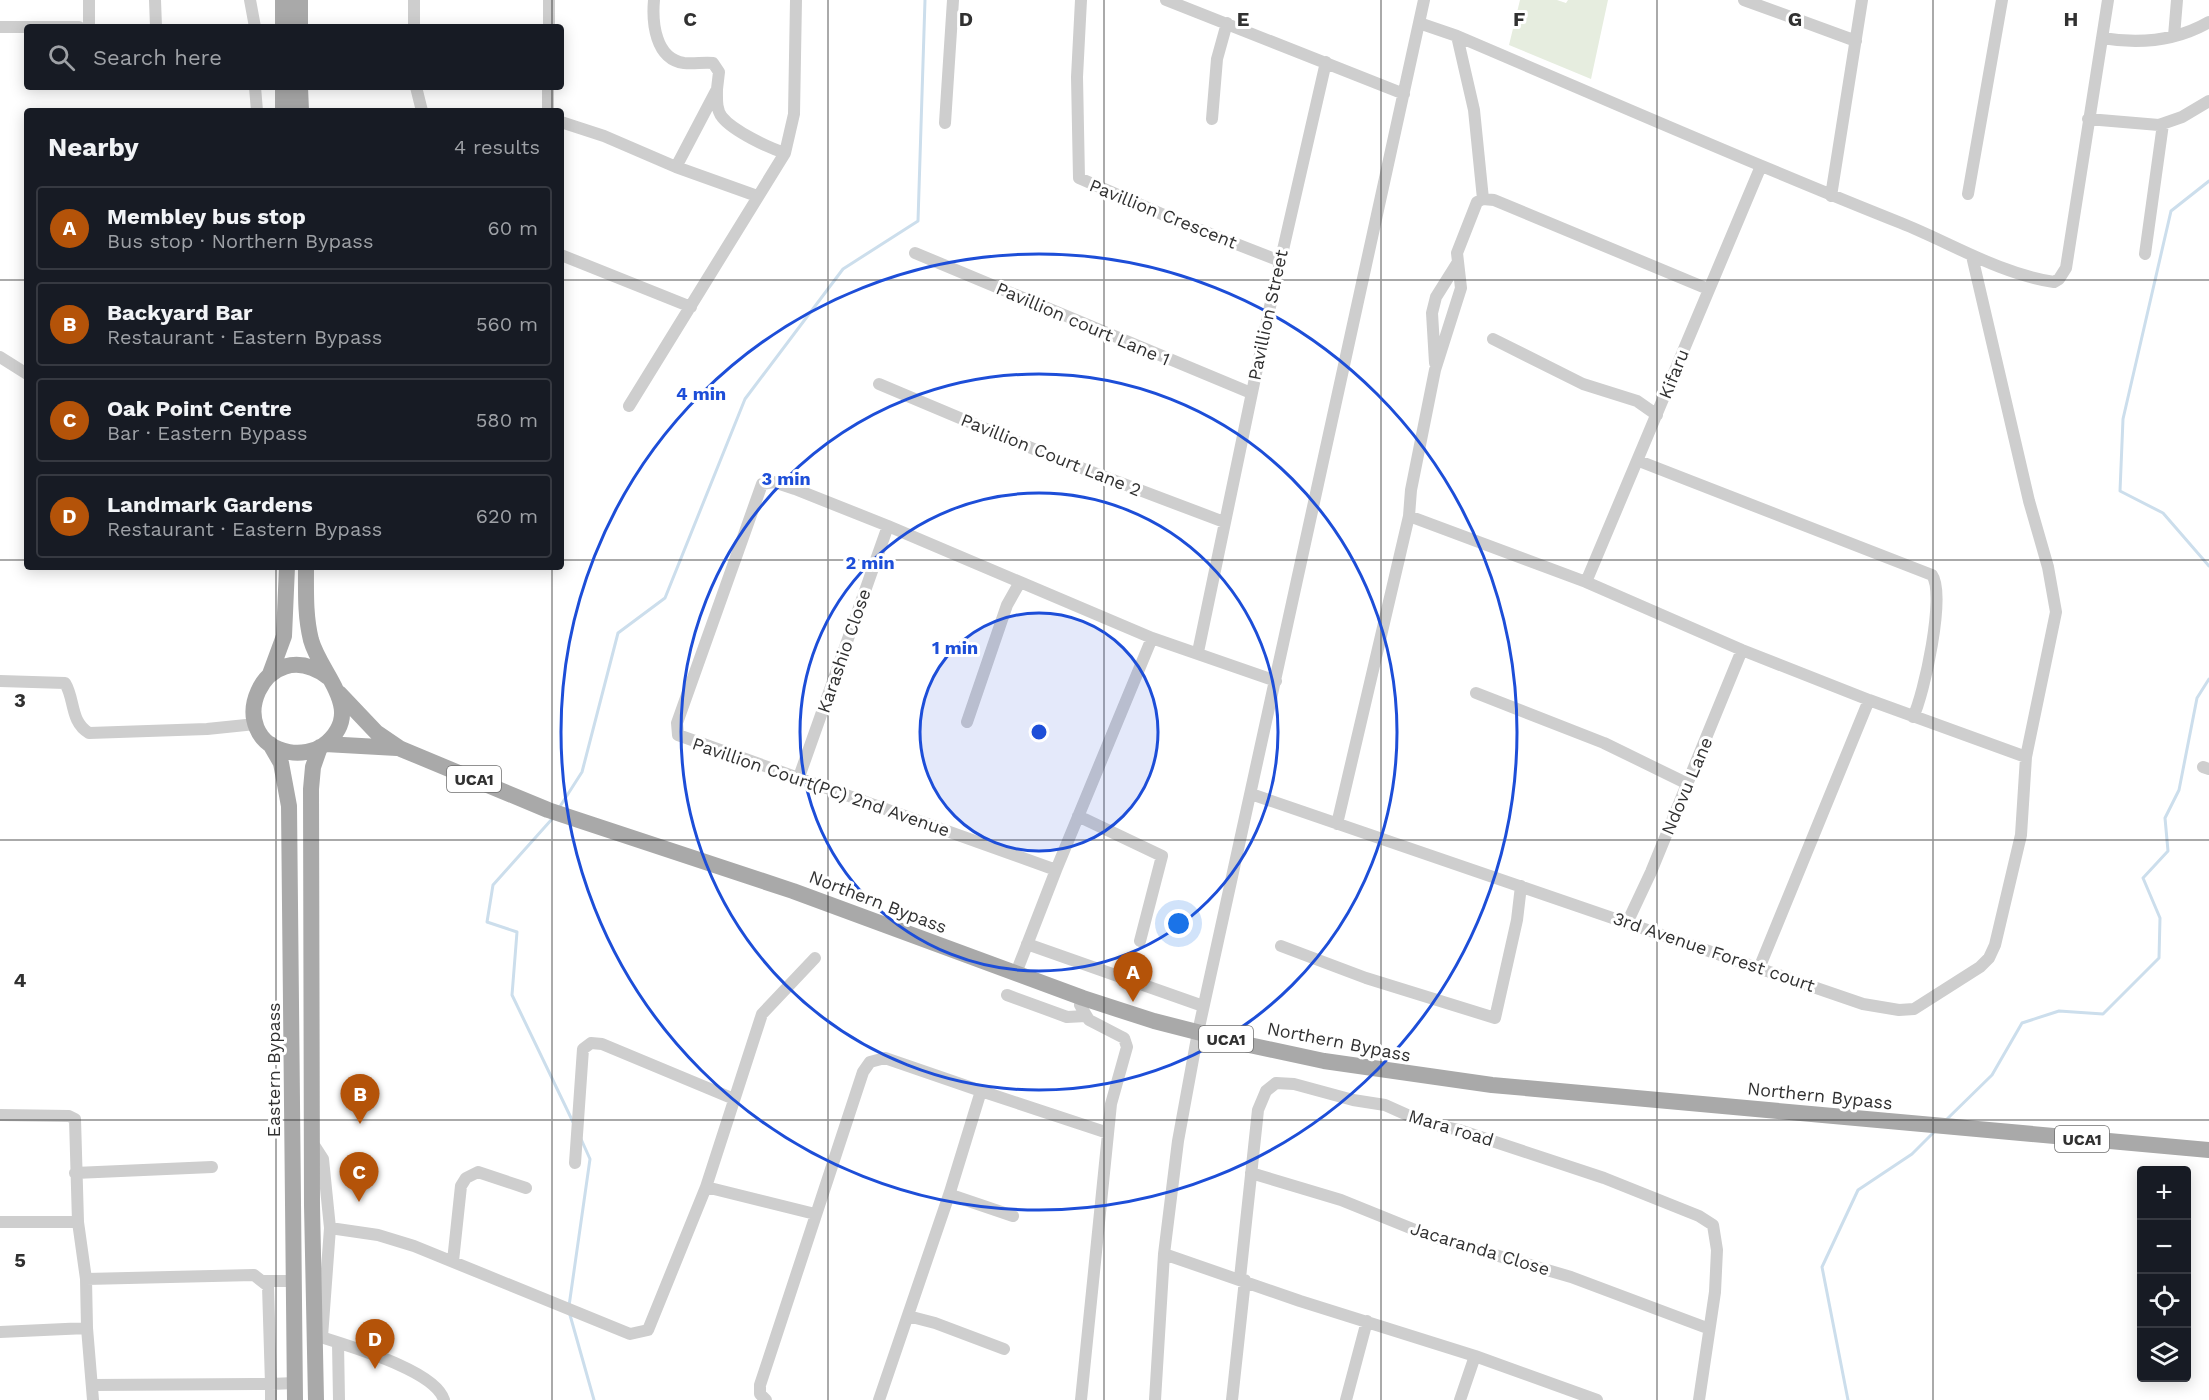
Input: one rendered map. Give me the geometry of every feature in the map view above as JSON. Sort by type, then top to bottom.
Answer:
[{"type":"main road","points":[[285,0],[285,24]]},
{"type":"main road","points":[[300,0],[300,24]]},
{"type":"main road","points":[[285,90],[285,108]]},
{"type":"main road","points":[[300,90],[301,108]]},
{"type":"main road","points":[[256,724],[254,699],[270,674],[284,636],[287,570]]},
{"type":"main road","points":[[306,570],[307,612],[311,640],[328,677],[339,693]]},
{"type":"main road","points":[[270,674],[288,666],[308,666],[328,677]]},
{"type":"main road","name":"Eastern Bypass","points":[[316,1400],[318,1336],[312,1142],[311,789],[313,767],[323,746],[335,733],[340,720],[339,693]]},
{"type":"main road","name":"UCA1","points":[[339,693],[376,732],[401,749]]},
{"type":"main road","name":"Eastern Bypass","points":[[256,724],[281,763],[289,806],[295,1391]]},
{"type":"main road","points":[[270,744],[295,753],[323,746]]},
{"type":"main road","name":"UCA1","points":[[323,746],[401,749]]},
{"type":"main road","name":"Northern Bypass","points":[[401,749],[548,810],[652,842],[793,891],[1083,998],[1198,1032],[1324,1061],[1405,1075],[1492,1086],[2209,1150]]},
{"type":"street","points":[[89,0],[89,24]]},
{"type":"street","points":[[155,0],[156,24]]},
{"type":"street","points":[[250,0],[254,24]]},
{"type":"street","points":[[414,0],[414,24]]},
{"type":"street","points":[[549,0],[549,24]]},
{"type":"street","points":[[654,0],[652,18],[656,37],[676,60],[713,63],[719,72],[717,106],[729,124],[771,149],[786,153]]},
{"type":"street","points":[[629,406],[757,196],[786,153],[794,114],[796,0]]},
{"type":"street","points":[[945,123],[953,0]]},
{"type":"street","name":"Pavillion Crescent","points":[[1081,0],[1077,77],[1079,178],[1180,222],[1280,261]]},
{"type":"street","points":[[1166,0],[1404,94]]},
{"type":"street","points":[[1155,1400],[1164,1254],[1178,1141],[1198,1032],[1424,0]]},
{"type":"street","points":[[1744,0],[1856,41]]},
{"type":"street","points":[[1831,196],[1863,0]]},
{"type":"street","points":[[1968,194],[2002,0]]},
{"type":"street","points":[[1419,23],[1457,36],[1972,255],[2054,282],[2059,279],[2066,268],[2108,0]]},
{"type":"street","points":[[2174,36],[2177,0]]},
{"type":"street","points":[[2102,38],[2148,42],[2174,36],[2209,22]]},
{"type":"street","points":[[1212,119],[1217,59],[1227,23]]},
{"type":"street","points":[[0,27],[24,27]]},
{"type":"street","points":[[1457,36],[1469,80],[1484,199]]},
{"type":"street","name":"Pavillion Street","points":[[1198,652],[1251,393],[1326,62]]},
{"type":"street","points":[[676,167],[717,89]]},
{"type":"street","points":[[255,90],[257,108]]},
{"type":"street","points":[[417,90],[421,108]]},
{"type":"street","points":[[548,90],[548,108]]},
{"type":"street","points":[[2088,118],[2163,124],[2182,117],[2209,101]]},
{"type":"street","points":[[564,123],[604,136],[676,167],[757,196]]},
{"type":"street","points":[[2145,254],[2163,124]]},
{"type":"street","name":"Kifaru","points":[[1586,582],[1639,461],[1708,289],[1761,166]]},
{"type":"street","points":[[1337,824],[1409,516],[1411,490],[1435,370],[1461,288],[1457,253],[1477,202],[1484,199],[1494,200],[1708,289]]},
{"type":"street","name":"Pavillion court Lane 1","points":[[915,253],[1251,393]]},
{"type":"street","name":"3rd Avenue Forest court","points":[[1251,794],[1760,966],[1863,1004],[1899,1010],[1914,1009],[1980,966],[1989,958],[1995,945],[2021,834],[2026,757],[2054,635],[2056,612],[2048,567],[2029,501],[1972,255]]},
{"type":"street","points":[[564,256],[691,307]]},
{"type":"street","points":[[1435,370],[1432,313],[1437,297],[1458,262]]},
{"type":"street","points":[[1493,339],[1583,384],[1637,401],[1657,415]]},
{"type":"street","points":[[0,357],[24,372]]},
{"type":"street","name":"Pavillion Court Lane 2","points":[[879,384],[1055,458],[1224,522]]},
{"type":"street","points":[[1639,461],[1932,575],[1937,582],[1938,603],[1924,686],[1913,717]]},
{"type":"street","name":"Pavillion Court(PC) 2nd Avenue","points":[[1056,870],[799,777],[682,738],[676,730],[758,492],[766,482],[795,489],[888,526],[1152,638],[1198,652],[1275,681]]},
{"type":"street","points":[[1409,516],[1586,582],[1742,650],[1869,700],[2026,757]]},
{"type":"street","name":"Karashio Close","points":[[799,777],[888,526]]},
{"type":"street","points":[[966,722],[1007,605],[1020,582]]},
{"type":"street","points":[[1016,973],[1152,638]]},
{"type":"street","name":"Ndovu Lane","points":[[1628,921],[1688,784],[1742,650]]},
{"type":"street","points":[[0,681],[64,683],[69,690],[79,724],[89,733],[207,729],[256,724]]},
{"type":"street","points":[[1476,693],[1604,743],[1688,784]]},
{"type":"street","points":[[1760,966],[1869,700]]},
{"type":"street","points":[[1078,816],[1161,856],[1140,941]]},
{"type":"street","points":[[1281,946],[1366,978],[1495,1018],[1517,920],[1521,886]]},
{"type":"street","points":[[1027,944],[1203,1006]]},
{"type":"street","points":[[330,1228],[378,1235],[453,1261],[630,1334],[643,1333],[648,1330],[706,1187],[762,1014],[815,958]]},
{"type":"street","points":[[1007,995],[1067,1017],[1086,1016]]},
{"type":"street","points":[[1081,1400],[1111,1104],[1126,1042],[1086,1016],[1080,1005],[1083,998]]},
{"type":"street","points":[[575,1163],[580,1118],[583,1049],[591,1044],[602,1044],[734,1099]]},
{"type":"street","points":[[766,1400],[760,1394],[760,1385],[863,1072],[870,1062],[885,1058],[1108,1132]]},
{"type":"street","name":"Mara road","points":[[1232,1400],[1258,1110],[1266,1091],[1276,1083],[1294,1084],[1385,1106],[1423,1122],[1459,1130],[1604,1178],[1699,1216],[1713,1225],[1717,1238],[1714,1292],[1707,1328]]},
{"type":"street","points":[[879,1400],[950,1192],[981,1091]]},
{"type":"street","points":[[0,1115],[74,1116],[78,1222],[86,1279],[87,1328],[93,1400]]},
{"type":"street","points":[[312,1142],[323,1159],[330,1228],[318,1336],[379,1357],[429,1380],[439,1390],[444,1400]]},
{"type":"street","points":[[75,1173],[212,1167]]},
{"type":"street","points":[[453,1261],[461,1186],[466,1178],[478,1172],[526,1188]]},
{"type":"street","name":"Jacaranda Close","points":[[1251,1173],[1341,1200],[1430,1236],[1534,1265],[1707,1328]]},
{"type":"street","points":[[706,1187],[815,1214]]},
{"type":"street","points":[[950,1192],[954,1196],[1013,1216]]},
{"type":"street","points":[[0,1222],[78,1222]]},
{"type":"street","points":[[1164,1254],[1475,1356],[1565,1395],[1597,1400]]},
{"type":"street","points":[[86,1279],[254,1275],[268,1286],[271,1400]]},
{"type":"street","points":[[263,1281],[294,1281]]},
{"type":"street","points":[[908,1316],[935,1323],[1004,1349]]},
{"type":"street","points":[[1346,1400],[1366,1321]]},
{"type":"street","points":[[0,1332],[87,1328]]},
{"type":"street","points":[[1699,1400],[1707,1328]]},
{"type":"street","points":[[338,1343],[339,1400]]},
{"type":"street","points":[[1460,1400],[1475,1356]]},
{"type":"street","points":[[93,1384],[271,1384],[295,1391]]},
{"type":"shaded area","points":[[1520,0],[1557,0],[1566,3],[1568,0],[1608,0],[1591,79],[1509,45]]},
{"type":"waterway","points":[[559,808],[582,772],[618,633],[665,598],[745,399],[843,269],[918,221],[925,0]]},
{"type":"waterway","points":[[2209,181],[2171,211],[2123,419],[2120,491],[2163,513],[2209,566]]},
{"type":"waterway","points":[[1945,1121],[1992,1075],[2022,1023],[2059,1011],[2103,1014],[2159,958],[2160,918],[2143,878],[2168,851],[2165,818],[2179,790],[2197,698],[2209,679]]},
{"type":"waterway","points":[[552,819],[493,885],[487,922],[517,932],[512,995],[573,1122]]},
{"type":"waterway","points":[[1848,1400],[1822,1267],[1858,1190],[1912,1154],[1934,1132]]},
{"type":"waterway","points":[[569,1306],[590,1159],[581,1139]]},
{"type":"waterway","points":[[570,1315],[594,1400]]},
{"type":"place","name":"Membley bus stop","points":[[1133,1002]]},
{"type":"place","name":"Backyard Bar","points":[[360,1124]]},
{"type":"place","name":"Oak Point Centre","points":[[359,1202]]},
{"type":"place","name":"Landmark Gardens","points":[[375,1369]]}]
